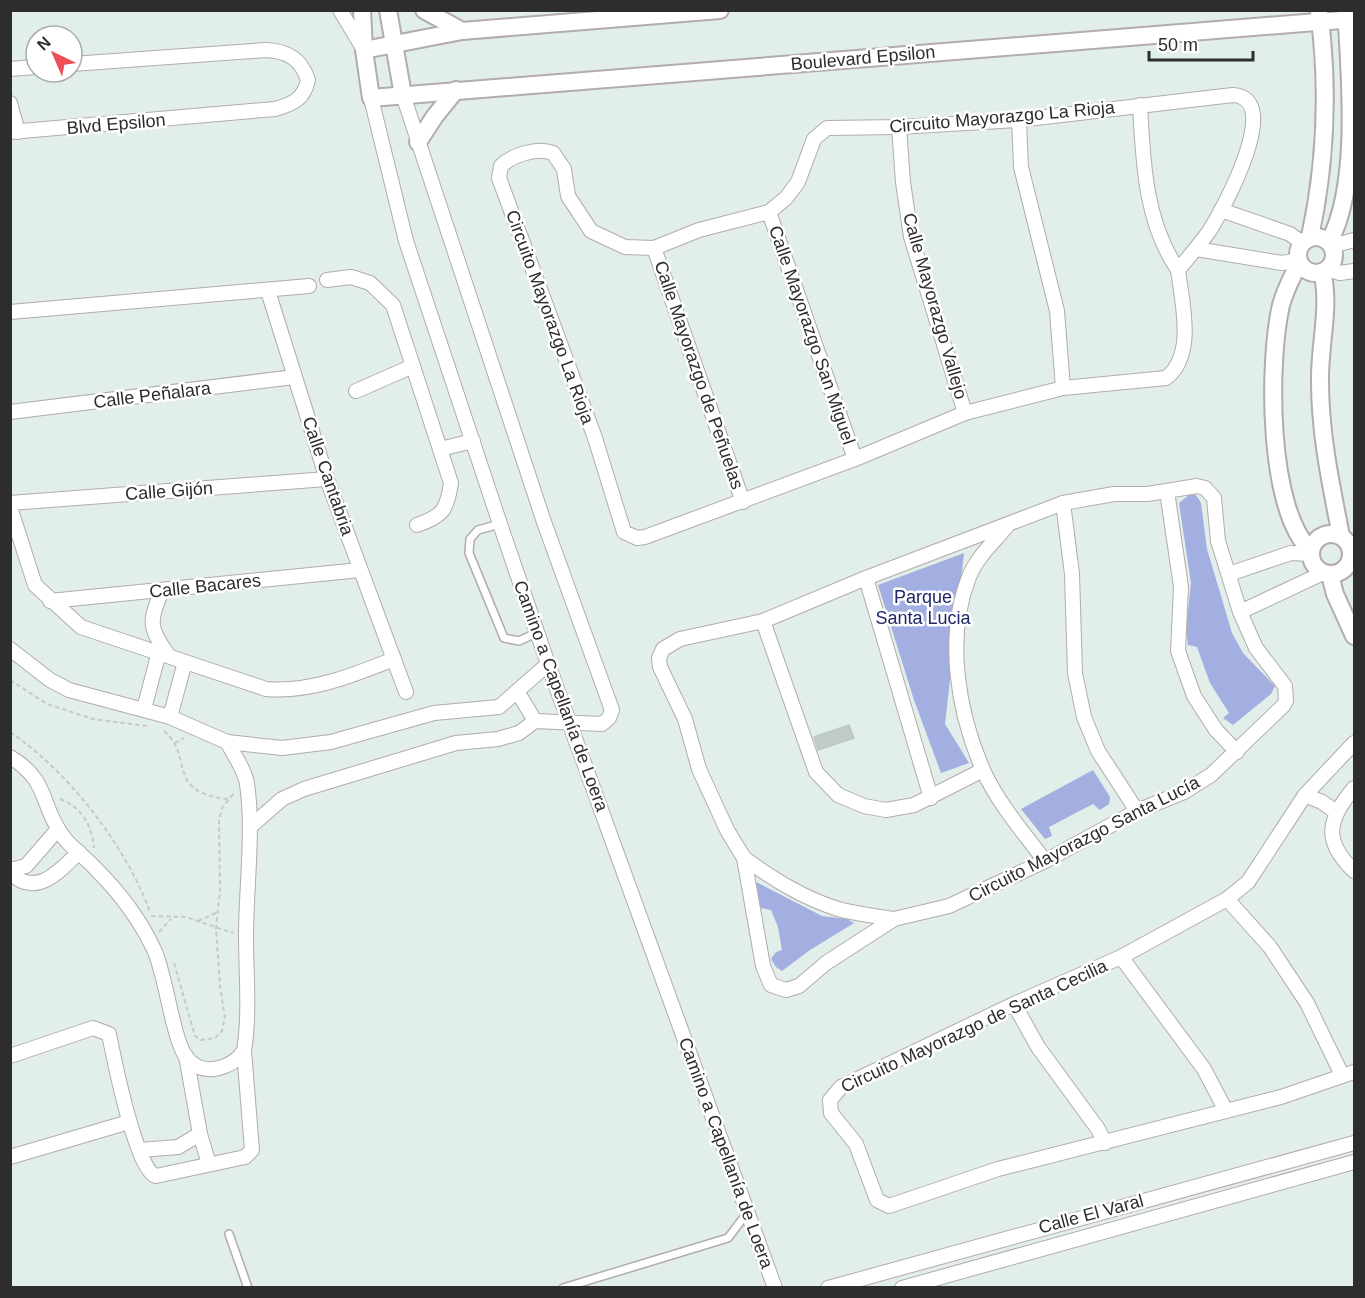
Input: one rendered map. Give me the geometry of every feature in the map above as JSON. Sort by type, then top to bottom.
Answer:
[{"type":"street","points":[[340,10],[364,50]]},
{"type":"street","points":[[362,10],[364,50],[371,98]]},
{"type":"street","points":[[250,827],[282,799],[304,789],[456,743],[519,733],[535,722],[571,725],[602,724],[609,718],[612,706],[544,522],[402,94],[388,10]]},
{"type":"street","points":[[423,10],[462,31]]},
{"type":"street","points":[[364,50],[462,31],[720,10]]},
{"type":"street","points":[[1320,16],[1325,106],[1322,172],[1306,240],[1298,251],[1299,261],[1306,270],[1340,273],[1354,271]]},
{"type":"street","name":"Boulevard Epsilon","points":[[371,98],[1320,16],[1349,16]]},
{"type":"street","points":[[1240,612],[1327,574],[1343,571],[1353,563],[1350,546],[1341,536],[1322,421],[1320,363],[1324,270],[1333,260],[1330,244],[1339,225],[1347,192],[1349,16]]},
{"type":"street","name":"Blvd Epsilon","points":[[14,132],[275,109],[291,105],[303,96],[309,81],[305,71],[293,57],[282,51],[266,50],[84,63]]},
{"type":"street","points":[[418,142],[456,90]]},
{"type":"street","name":"Circuito Mayorazgo La Rioja","points":[[1140,105],[1148,194],[1160,238],[1178,270],[1184,346],[1174,372],[1166,378],[1153,380],[1063,388],[965,413],[743,502],[637,538],[624,532],[595,438],[501,183],[501,166],[518,155],[548,151],[553,153],[564,169],[568,196],[591,231],[625,247],[654,248],[699,230],[769,212],[786,198],[798,182],[814,139],[822,130],[1019,120],[1140,105],[1242,96],[1249,100],[1255,117],[1232,189],[1196,249],[1178,270]]},
{"type":"street","name":"Camino a Capellanía de Loera","points":[[371,98],[406,241],[500,524],[548,663],[775,1287]]},
{"type":"street","points":[[10,103],[14,132]]},
{"type":"street","points":[[1019,120],[1021,166],[1057,311],[1063,388]]},
{"type":"street","name":"Calle Mayorazgo Vallejo","points":[[899,127],[903,182],[911,237],[965,413]]},
{"type":"street","points":[[1221,210],[1306,240],[1317,236],[1330,244],[1354,240]]},
{"type":"street","name":"Calle Mayorazgo San Miguel","points":[[769,212],[855,459]]},
{"type":"street","name":"Calle Mayorazgo de Peñuelas","points":[[654,248],[743,502]]},
{"type":"street","points":[[1196,249],[1282,263],[1299,261]]},
{"type":"street","points":[[1299,261],[1287,285],[1281,306],[1272,375],[1275,430],[1282,483],[1294,528],[1311,552],[1314,564],[1327,574],[1354,636]]},
{"type":"street","points":[[327,280],[351,277],[370,283],[393,305],[451,483],[448,503],[437,518],[417,525]]},
{"type":"street","points":[[10,312],[309,286]]},
{"type":"street","name":"Calle Cantabria","points":[[268,291],[327,479],[406,692]]},
{"type":"street","points":[[356,391],[413,366]]},
{"type":"street","name":"Calle Peñalara","points":[[10,412],[294,377]]},
{"type":"street","points":[[440,449],[472,441]]},
{"type":"street","name":"Calle Gijón","points":[[10,505],[327,479]]},
{"type":"street","name":"Circuito Mayorazgo Santa Lucía","points":[[1197,486],[1211,493],[1216,506],[1218,541],[1240,612],[1248,635],[1278,675],[1287,692],[1284,706],[1211,775],[1184,792],[1137,812],[1045,861],[949,906],[894,919],[826,963],[799,986],[778,989],[771,985],[763,965],[744,858],[727,830],[699,769],[685,719],[660,667],[659,658],[667,645],[680,639],[763,621],[866,578],[1063,503],[1114,494],[1167,491],[1197,486]]},
{"type":"street","points":[[1167,491],[1181,587],[1178,640],[1183,671],[1194,696],[1211,722],[1237,752]]},
{"type":"street","points":[[1063,503],[1072,574],[1074,673],[1084,717],[1098,752],[1137,812]]},
{"type":"street","points":[[10,505],[35,585],[81,627],[266,689],[279,690],[323,684],[394,659]]},
{"type":"street","points":[[1008,524],[976,563],[969,576],[958,622],[956,654],[960,694],[983,770],[1003,806],[1045,861]]},
{"type":"street","points":[[1311,552],[1323,536],[1341,536]]},
{"type":"street","points":[[1229,574],[1291,553],[1311,552]]},
{"type":"street","name":"Calle Bacares","points":[[50,601],[360,570]]},
{"type":"street","points":[[866,578],[931,798]]},
{"type":"street","points":[[144,710],[164,654],[151,623],[151,615],[162,590]]},
{"type":"street","points":[[763,621],[816,772],[830,788],[864,806],[886,810],[914,805],[931,798],[983,770]]},
{"type":"street","points":[[11,649],[50,680],[69,690],[116,705],[170,717],[227,742],[282,747],[331,742],[434,713],[499,707],[548,663]]},
{"type":"street","points":[[170,717],[185,662]]},
{"type":"street","points":[[517,691],[535,722]]},
{"type":"street","points":[[10,1056],[93,1028],[109,1034],[129,1122],[146,1169],[156,1176],[245,1157],[252,1150],[244,1052],[248,1032],[246,936],[247,844],[250,827],[247,781],[227,742]]},
{"type":"street","name":"Circuito Mayorazgo de Santa Cecilia","points":[[1348,1074],[1281,1097],[998,1169],[896,1206],[889,1206],[877,1200],[856,1144],[831,1113],[830,1100],[834,1093],[1014,1004],[1121,957],[1227,899],[1248,882],[1305,795],[1354,743]]},
{"type":"street","points":[[10,757],[27,767],[46,796],[58,829],[125,901],[151,944],[163,976],[186,1056],[200,1134],[209,1164]]},
{"type":"street","points":[[1354,788],[1336,812],[1332,828],[1335,848],[1354,871]]},
{"type":"street","points":[[1305,795],[1322,802],[1336,812]]},
{"type":"street","points":[[58,829],[26,866],[10,871],[17,879],[43,883],[59,872],[79,852]]},
{"type":"street","name":"Circuito Mayorazgo Santa Lucía","points":[[744,858],[776,881],[803,895],[840,909],[894,919]]},
{"type":"street","points":[[1227,899],[1270,947],[1301,994],[1348,1074]]},
{"type":"street","points":[[1121,957],[1204,1069],[1226,1111]]},
{"type":"street","points":[[1014,1004],[1038,1047],[1098,1129],[1105,1143]]},
{"type":"street","points":[[186,1056],[196,1066],[207,1069],[225,1068],[244,1052]]},
{"type":"street","points":[[10,1157],[129,1122]]},
{"type":"street","points":[[140,1150],[178,1147],[200,1134]]},
{"type":"street","name":"Calle El Varal","points":[[828,1287],[1354,1143]]},
{"type":"street","points":[[902,1287],[1354,1162]]},
{"type":"lane","points":[[500,524],[478,530],[470,539],[469,554],[504,638],[519,641],[538,632]]},
{"type":"lane","points":[[563,1287],[728,1238],[749,1212]]},
{"type":"lane","points":[[230,1234],[248,1287]]},
{"type":"path","points":[[10,680],[47,704],[93,718],[163,730],[175,743],[188,782],[200,792],[228,799],[219,820],[216,928],[220,987],[225,1018],[222,1031],[215,1038],[201,1040],[195,1036],[179,972],[171,957]]},
{"type":"path","points":[[10,732],[38,752],[74,790],[132,868],[151,916],[164,941]]},
{"type":"path","points":[[46,796],[69,802],[84,816],[91,835],[95,868]]},
{"type":"path","points":[[198,921],[218,912]]},
{"type":"path","points":[[151,916],[186,917],[246,936]]},
{"type":"path","points":[[159,932],[172,918]]},
{"type":"green space","points":[[1189,495],[1196,495],[1201,503],[1207,549],[1232,633],[1243,653],[1275,686],[1271,694],[1233,725],[1223,718],[1229,713],[1210,683],[1197,647],[1188,645],[1186,628],[1191,583],[1179,503]]},
{"type":"green space","name":"Parque Santa Lucia","points":[[964,553],[945,724],[969,763],[941,773],[914,700],[878,585]]},
{"type":"green space","points":[[1093,770],[1110,797],[1109,804],[1100,810],[1093,804],[1049,827],[1052,836],[1045,839],[1021,809]]},
{"type":"green space","points":[[756,882],[822,916],[847,919],[854,923],[810,950],[782,971],[771,959],[776,952],[782,950],[778,927],[771,910],[761,908],[758,902],[755,892]]},
{"type":"building","points":[[849,725],[854,738],[818,750],[814,737]]}]
